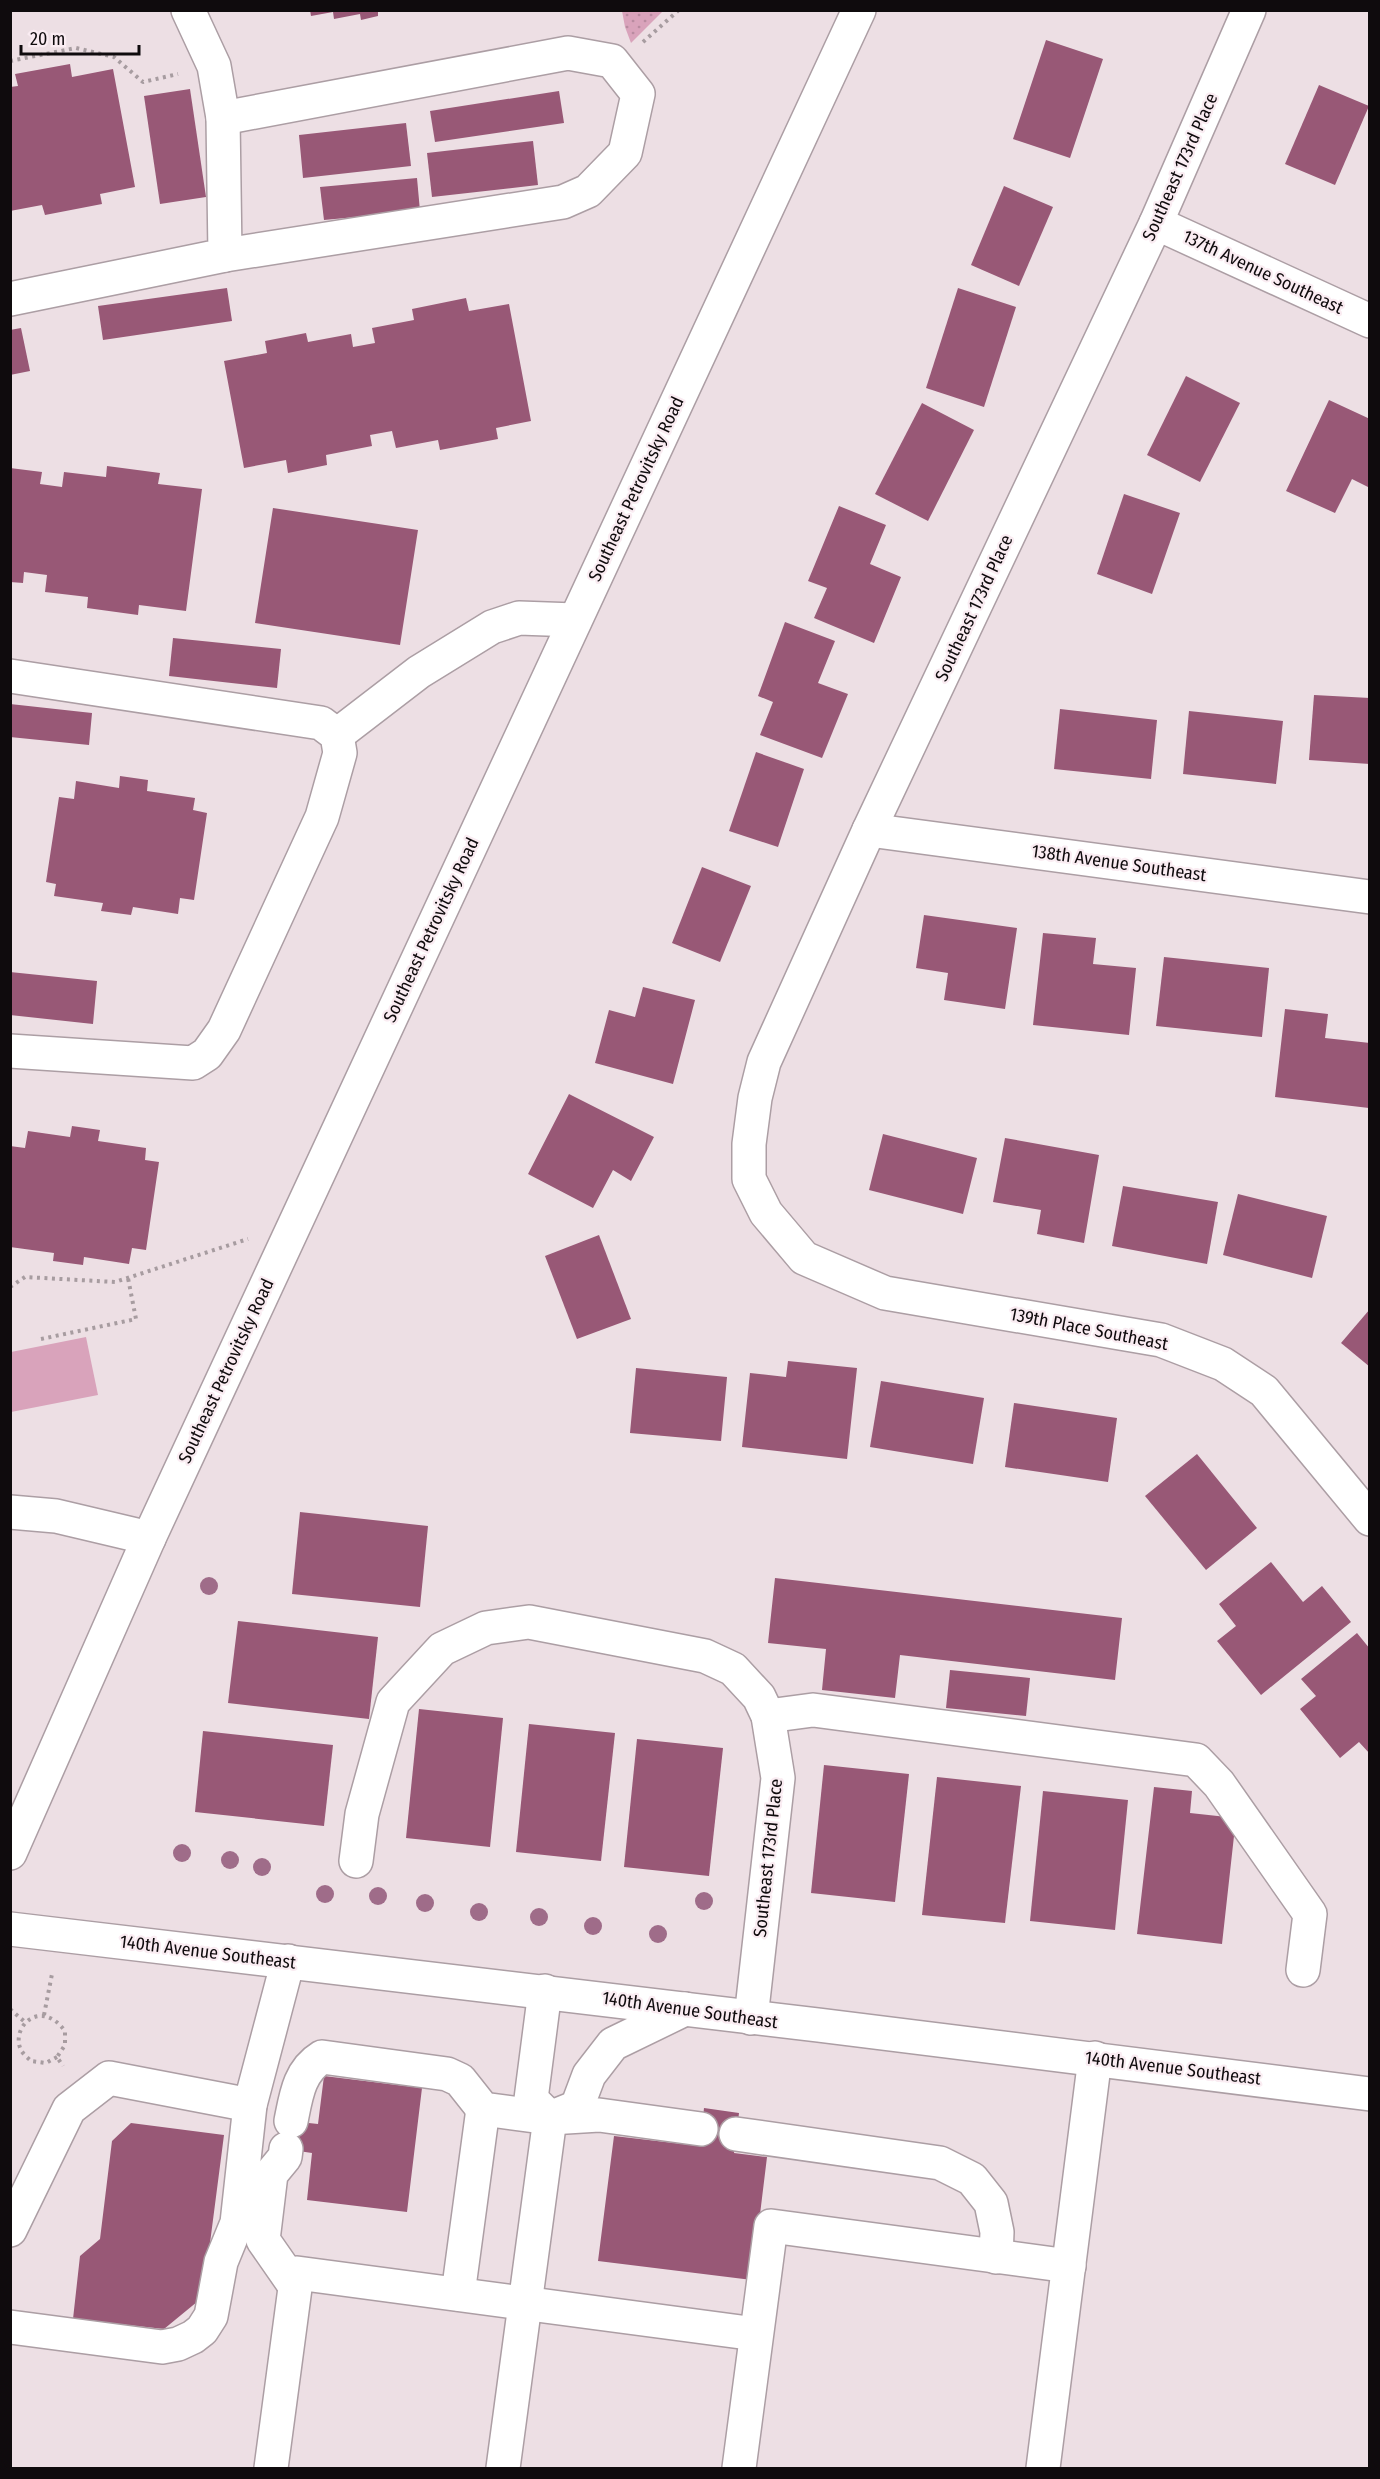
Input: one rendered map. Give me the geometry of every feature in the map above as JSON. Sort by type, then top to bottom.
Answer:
[{"type":"main road","points":[[188,10],[214,66],[223,118],[225,255]]},
{"type":"main road","name":"Southeast Petrovitsky Road","points":[[10,1853],[149,1538],[859,10]]},
{"type":"main road","name":"Southeast 173rd Place","points":[[766,1213],[749,1179],[748,1144],[755,1098],[764,1062],[869,830],[1156,223],[1249,10]]},
{"type":"main road","points":[[10,298],[225,255],[563,202],[588,191],[625,153],[638,94],[612,61],[568,53],[223,118]]},
{"type":"main road","name":"137th Avenue Southeast","points":[[1156,223],[1370,321]]},
{"type":"main road","points":[[337,735],[419,672],[492,627],[519,618],[575,620]]},
{"type":"main road","points":[[10,676],[321,723],[337,735],[339,753],[322,818],[224,1030],[207,1054],[193,1063],[10,1051]]},
{"type":"main road","name":"138th Avenue Southeast","points":[[869,830],[1370,897]]},
{"type":"main road","name":"139th Place Southeast","points":[[766,1213],[804,1258],[885,1293],[1161,1340],[1223,1364],[1264,1392],[1370,1519]]},
{"type":"main road","points":[[10,1512],[56,1516],[149,1538]]},
{"type":"main road","name":"Southeast 173rd Place","points":[[356,1860],[362,1814],[393,1702],[442,1649],[486,1628],[528,1622],[705,1656],[733,1669],[759,1697],[768,1716],[778,1778],[751,2018]]},
{"type":"main road","points":[[768,1716],[813,1710],[1196,1761],[1219,1784],[1310,1914],[1303,1970]]},
{"type":"main road","name":"140th Avenue Southeast","points":[[10,1929],[545,1991],[1370,2094]]},
{"type":"main road","points":[[10,2327],[162,2347],[178,2344],[202,2330],[211,2316],[221,2262],[237,2223],[250,2105],[288,1961]]},
{"type":"main road","points":[[545,1991],[531,2099],[550,2118]]},
{"type":"main road","points":[[550,2118],[577,2107],[589,2075],[613,2044],[685,2009]]},
{"type":"main road","points":[[295,2286],[263,2240],[271,2174],[285,2157],[302,2078],[310,2064],[322,2057],[447,2074],[460,2080],[483,2109],[550,2118],[598,2115],[702,2129]]},
{"type":"main road","points":[[1043,2469],[1095,2058]]},
{"type":"main road","points":[[10,2230],[69,2109],[109,2078],[250,2105]]},
{"type":"main road","points":[[458,2294],[483,2109]]},
{"type":"main road","points":[[503,2469],[550,2118]]},
{"type":"main road","points":[[736,2134],[940,2163],[972,2179],[991,2203],[997,2232],[996,2257]]},
{"type":"main road","points":[[739,2469],[771,2226],[1068,2266]]},
{"type":"main road","points":[[271,2469],[297,2272],[756,2334]]},
{"type":"path","points":[[618,69],[649,35],[679,10]]},
{"type":"path","points":[[10,61],[76,48],[114,57],[143,82],[214,66]]},
{"type":"path","points":[[10,1287],[25,1277],[115,1282],[294,1225]]},
{"type":"path","points":[[41,1339],[136,1319],[128,1278]]},
{"type":"path","points":[[44,2015],[51,1974]]},
{"type":"path","points":[[10,2009],[26,2023]]},
{"type":"path","points":[[44,2015],[57,2020],[65,2031],[65,2045],[57,2057],[46,2063],[31,2061],[21,2050],[19,2036],[26,2023],[34,2016],[44,2015]]},
{"type":"path","points":[[57,2057],[65,2069]]},
{"type":"shaded area","points":[[622,10],[663,11],[631,43]]},
{"type":"shaded area","points":[[86,1337],[98,1395],[11,1412],[11,1352]]},
{"type":"building","points":[[310,10],[378,10],[378,16],[361,20],[360,14],[334,19],[333,12],[311,16]]},
{"type":"building","points":[[1046,40],[1103,59],[1070,158],[1013,139]]},
{"type":"building","points":[[70,64],[72,77],[113,69],[135,187],[100,194],[102,204],[45,215],[42,205],[10,211],[10,87],[18,86],[15,74]]},
{"type":"building","points":[[1319,85],[1369,106],[1335,185],[1285,164]]},
{"type":"building","points":[[190,89],[206,197],[160,204],[144,96]]},
{"type":"building","points":[[559,91],[564,123],[435,142],[430,111]]},
{"type":"building","points":[[406,123],[411,166],[303,178],[299,135]]},
{"type":"building","points":[[533,141],[538,185],[432,197],[427,153]]},
{"type":"building","points":[[417,178],[420,211],[324,220],[320,187]]},
{"type":"building","points":[[1004,186],[1053,207],[1019,286],[971,265]]},
{"type":"building","points":[[227,288],[232,321],[103,340],[98,306]]},
{"type":"building","points":[[958,288],[1016,307],[984,407],[926,388]]},
{"type":"building","points":[[466,298],[469,311],[509,304],[531,421],[496,428],[498,439],[440,450],[438,440],[396,448],[392,431],[370,435],[372,446],[326,455],[327,465],[288,473],[286,460],[244,468],[224,361],[267,353],[265,341],[306,333],[308,342],[351,334],[353,347],[375,343],[372,328],[414,320],[412,309]]},
{"type":"building","points":[[21,328],[30,371],[10,375],[10,330]]},
{"type":"building","points":[[1186,376],[1240,403],[1200,482],[1147,455]]},
{"type":"building","points":[[1329,400],[1370,419],[1370,488],[1352,479],[1335,513],[1286,491]]},
{"type":"building","points":[[922,403],[974,430],[928,521],[875,494]]},
{"type":"building","points":[[107,466],[160,473],[158,484],[202,489],[186,611],[139,605],[138,615],[87,608],[88,597],[45,592],[47,575],[24,572],[23,583],[10,582],[10,468],[42,472],[40,484],[62,487],[64,472],[106,477]]},
{"type":"building","points":[[1124,494],[1180,513],[1152,594],[1097,574]]},
{"type":"building","points":[[839,506],[886,525],[870,564],[901,577],[874,643],[814,618],[827,588],[808,581]]},
{"type":"building","points":[[273,508],[418,530],[400,645],[255,623]]},
{"type":"building","points":[[785,622],[835,641],[818,683],[848,694],[822,758],[760,735],[773,702],[758,696]]},
{"type":"building","points":[[173,638],[281,649],[277,688],[169,676]]},
{"type":"building","points":[[1314,695],[1370,698],[1370,764],[1309,760]]},
{"type":"building","points":[[10,704],[92,713],[89,745],[10,737]]},
{"type":"building","points":[[1060,709],[1157,720],[1151,779],[1054,769]]},
{"type":"building","points":[[1189,711],[1283,721],[1276,784],[1183,774]]},
{"type":"building","points":[[756,752],[804,769],[778,847],[729,831]]},
{"type":"building","points":[[120,776],[148,780],[147,791],[195,798],[193,810],[207,813],[194,900],[180,898],[178,914],[133,907],[131,915],[101,911],[103,903],[54,896],[56,884],[46,882],[59,797],[74,799],[76,781],[119,788]]},
{"type":"building","points":[[702,867],[751,886],[720,962],[672,943]]},
{"type":"building","points":[[924,915],[1017,928],[1005,1009],[944,1000],[948,973],[916,968]]},
{"type":"building","points":[[1043,933],[1096,938],[1093,964],[1136,968],[1129,1035],[1033,1025]]},
{"type":"building","points":[[1164,957],[1269,968],[1262,1037],[1156,1026]]},
{"type":"building","points":[[10,972],[97,981],[93,1024],[10,1015]]},
{"type":"building","points":[[643,987],[695,1000],[673,1084],[595,1063],[609,1010],[635,1017]]},
{"type":"building","points":[[1285,1009],[1328,1014],[1325,1038],[1370,1043],[1369,1108],[1275,1097]]},
{"type":"building","points":[[569,1094],[654,1137],[631,1181],[613,1170],[593,1208],[528,1174]]},
{"type":"building","points":[[72,1126],[100,1130],[98,1141],[146,1148],[145,1160],[159,1162],[146,1250],[132,1248],[129,1264],[84,1257],[83,1265],[53,1261],[54,1253],[10,1247],[10,1146],[25,1148],[28,1131],[70,1137]]},
{"type":"building","points":[[883,1134],[977,1158],[963,1214],[869,1190]]},
{"type":"building","points":[[1005,1138],[1099,1155],[1084,1243],[1037,1234],[1041,1210],[993,1202]]},
{"type":"building","points":[[1123,1186],[1218,1202],[1207,1264],[1112,1246]]},
{"type":"building","points":[[1238,1194],[1327,1216],[1312,1278],[1223,1255]]},
{"type":"building","points":[[599,1235],[631,1319],[577,1339],[545,1256]]},
{"type":"building","points":[[1370,1309],[1370,1367],[1341,1343]]},
{"type":"building","points":[[788,1361],[857,1368],[847,1459],[742,1447],[750,1373],[786,1377]]},
{"type":"building","points":[[636,1368],[727,1377],[721,1441],[630,1433]]},
{"type":"building","points":[[881,1381],[984,1398],[973,1464],[870,1447]]},
{"type":"building","points":[[1014,1403],[1117,1418],[1108,1482],[1005,1467]]},
{"type":"building","points":[[1197,1454],[1257,1528],[1206,1570],[1145,1496]]},
{"type":"building","points":[[300,1512],[428,1526],[420,1607],[292,1594]]},
{"type":"building","points":[[1271,1562],[1303,1602],[1322,1586],[1351,1622],[1261,1695],[1217,1641],[1236,1626],[1219,1604]]},
{"type":"building","points":[[775,1578],[1122,1618],[1115,1680],[900,1655],[895,1698],[822,1690],[826,1649],[768,1643]]},
{"type":"building","points":[[238,1621],[378,1637],[369,1719],[228,1703]]},
{"type":"building","points":[[1357,1633],[1370,1649],[1370,1754],[1359,1742],[1340,1758],[1300,1709],[1316,1696],[1301,1679]]},
{"type":"building","points":[[950,1670],[1030,1678],[1026,1716],[946,1708]]},
{"type":"building","points":[[419,1709],[503,1718],[490,1847],[406,1838]]},
{"type":"building","points":[[529,1724],[615,1733],[601,1861],[516,1852]]},
{"type":"building","points":[[203,1731],[333,1745],[324,1826],[195,1812]]},
{"type":"building","points":[[637,1739],[723,1748],[709,1876],[624,1867]]},
{"type":"building","points":[[824,1765],[909,1774],[895,1902],[811,1893]]},
{"type":"building","points":[[937,1777],[1021,1786],[1005,1923],[922,1915]]},
{"type":"building","points":[[1154,1787],[1192,1791],[1190,1813],[1236,1818],[1222,1944],[1137,1934]]},
{"type":"building","points":[[1043,1791],[1128,1800],[1115,1930],[1030,1921]]},
{"type":"building","points":[[324,2076],[422,2088],[407,2212],[307,2200],[312,2153],[278,2148],[281,2120],[318,2124]]},
{"type":"building","points":[[704,2108],[739,2113],[734,2153],[767,2157],[752,2280],[598,2261],[614,2136],[700,2146]]},
{"type":"building","points":[[131,2123],[224,2135],[203,2297],[164,2329],[73,2319],[80,2256],[100,2239],[112,2141]]}]
